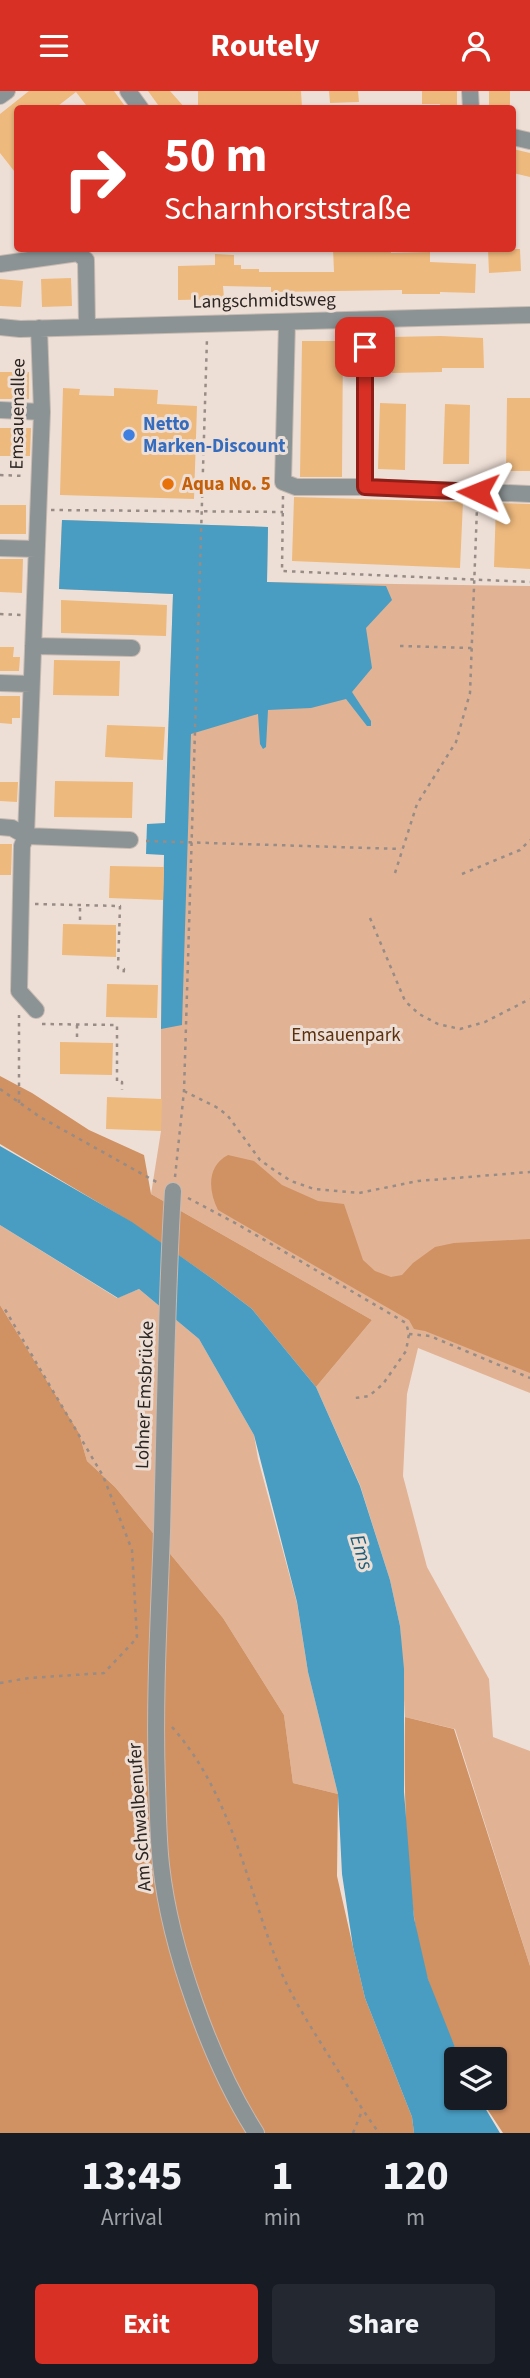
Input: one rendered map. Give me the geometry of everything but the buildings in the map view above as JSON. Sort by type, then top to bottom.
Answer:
[{"type":"street","points":[[0,96],[6,91]]},
{"type":"street","points":[[0,264],[78,253],[86,260],[87,326]]},
{"type":"street","name":"Langschmidtsweg","points":[[0,327],[530,315]]},
{"type":"street","points":[[365,320],[365,487]]},
{"type":"street","points":[[287,322],[283,482],[296,487],[530,493]]},
{"type":"street","name":"Emsauenallee","points":[[19,991],[22,846],[26,836],[42,412],[39,328]]},
{"type":"street","points":[[0,411],[42,412]]},
{"type":"street","points":[[0,548],[36,549]]},
{"type":"street","points":[[33,646],[132,648]]},
{"type":"street","points":[[0,683],[31,684]]},
{"type":"street","points":[[0,827],[12,828],[26,836],[138,841]]},
{"type":"street","points":[[19,991],[36,1010]]},
{"type":"street","name":"Lohner Emsbrücke","points":[[160,1564],[171,1227],[177,1193]]},
{"type":"street","name":"Am Schwalbenufer","points":[[160,1564],[156,1719],[161,1865],[169,1912],[201,2017],[220,2065],[243,2113],[256,2133]]},
{"type":"path","points":[[177,1193],[184,1091],[189,843],[195,734],[206,324]]},
{"type":"path","points":[[0,475],[39,476]]},
{"type":"path","points":[[283,482],[282,571],[530,582]]},
{"type":"path","points":[[395,873],[418,804],[456,742],[470,693],[478,492]]},
{"type":"path","points":[[37,509],[282,513]]},
{"type":"path","points":[[0,614],[35,615]]},
{"type":"path","points":[[400,646],[472,648]]},
{"type":"path","points":[[462,874],[520,850],[530,840]]},
{"type":"path","points":[[138,841],[401,849]]},
{"type":"path","points":[[21,904],[120,907],[118,968],[124,969],[123,977]]},
{"type":"path","points":[[79,920],[80,905]]},
{"type":"path","points":[[370,918],[405,1000],[419,1014],[438,1024],[460,1029],[485,1021],[530,999]]},
{"type":"path","points":[[19,991],[19,1103]]},
{"type":"path","points":[[36,1010],[36,1024],[117,1025],[117,1082],[122,1083],[122,1090]]},
{"type":"path","points":[[77,1025],[77,1037]]},
{"type":"path","points":[[0,1090],[406,1323],[409,1334],[406,1351],[383,1384],[369,1396],[355,1398]]},
{"type":"path","points":[[184,1091],[228,1116],[260,1160],[291,1181],[314,1189],[359,1193],[418,1181],[530,1172]]},
{"type":"path","points":[[0,1682],[104,1673],[137,1638],[132,1551],[103,1476],[3,1305]]},
{"type":"path","points":[[409,1334],[430,1336],[530,1378]]},
{"type":"path","points":[[168,1723],[196,1756],[223,1809],[283,1974],[306,2020],[362,2111],[379,2133]]},
{"type":"path","points":[[354,2133],[362,2111]]},
{"type":"green space","name":"Emsauenpark","points":[[62,520],[268,527],[267,582],[530,586],[530,1393],[418,1348],[407,1394],[403,1476],[427,1567],[489,1679],[493,1737],[530,1751],[530,1966],[455,1729],[405,1717],[400,1626],[390,1580],[360,1485],[316,1387],[372,1320],[151,1194],[161,1131],[161,961],[173,594],[59,589]]},
{"type":"green space","points":[[0,1225],[117,1298],[139,1289],[199,1339],[254,1435],[297,1603],[308,1672],[338,1794],[293,1783],[284,1715],[223,1618],[115,1487],[87,1461],[79,1433],[0,1305]]},
{"type":"shaded area","points":[[0,1076],[89,1130],[144,1155],[151,1194],[372,1320],[316,1387],[252,1309],[131,1222],[0,1144]]},
{"type":"shaded area","points":[[228,1155],[254,1161],[282,1185],[318,1201],[344,1204],[363,1260],[375,1271],[391,1277],[402,1275],[435,1247],[454,1243],[530,1239],[530,1373],[414,1329],[409,1320],[218,1210],[212,1195],[211,1179],[216,1165]]},
{"type":"shaded area","points":[[0,1305],[79,1433],[87,1461],[115,1487],[223,1618],[284,1715],[293,1783],[338,1794],[337,1876],[365,1998],[412,2117],[414,2133],[0,2133]]},
{"type":"shaded area","points":[[405,1717],[454,1729],[530,1966],[530,2133],[503,2133],[488,2110],[507,2110],[507,2047],[455,2047],[438,2008],[417,1935],[411,1892],[405,1792]]},
{"type":"water","points":[[62,520],[268,527],[267,582],[386,586],[392,600],[366,628],[372,668],[352,692],[371,721],[371,726],[367,726],[346,699],[311,708],[268,710],[266,747],[263,749],[260,744],[258,714],[191,734],[182,1025],[161,1029],[164,855],[146,854],[147,824],[165,823],[173,594],[59,589]]},
{"type":"water","name":"Ems","points":[[0,1146],[132,1222],[214,1280],[252,1309],[316,1387],[360,1486],[390,1580],[400,1626],[404,1669],[404,1792],[414,1918],[428,1979],[455,2047],[444,2047],[444,2110],[486,2110],[500,2133],[414,2133],[412,2117],[365,1998],[353,1947],[342,1874],[338,1794],[308,1672],[297,1602],[254,1435],[199,1339],[139,1289],[118,1298],[0,1225]]},
{"type":"place","name":"Netto Marken-Discount","points":[[129,435]]},
{"type":"place","name":"Aqua No. 5","points":[[168,484]]},
{"type":"route","points":[[365,347],[365,487],[478,492]]}]
